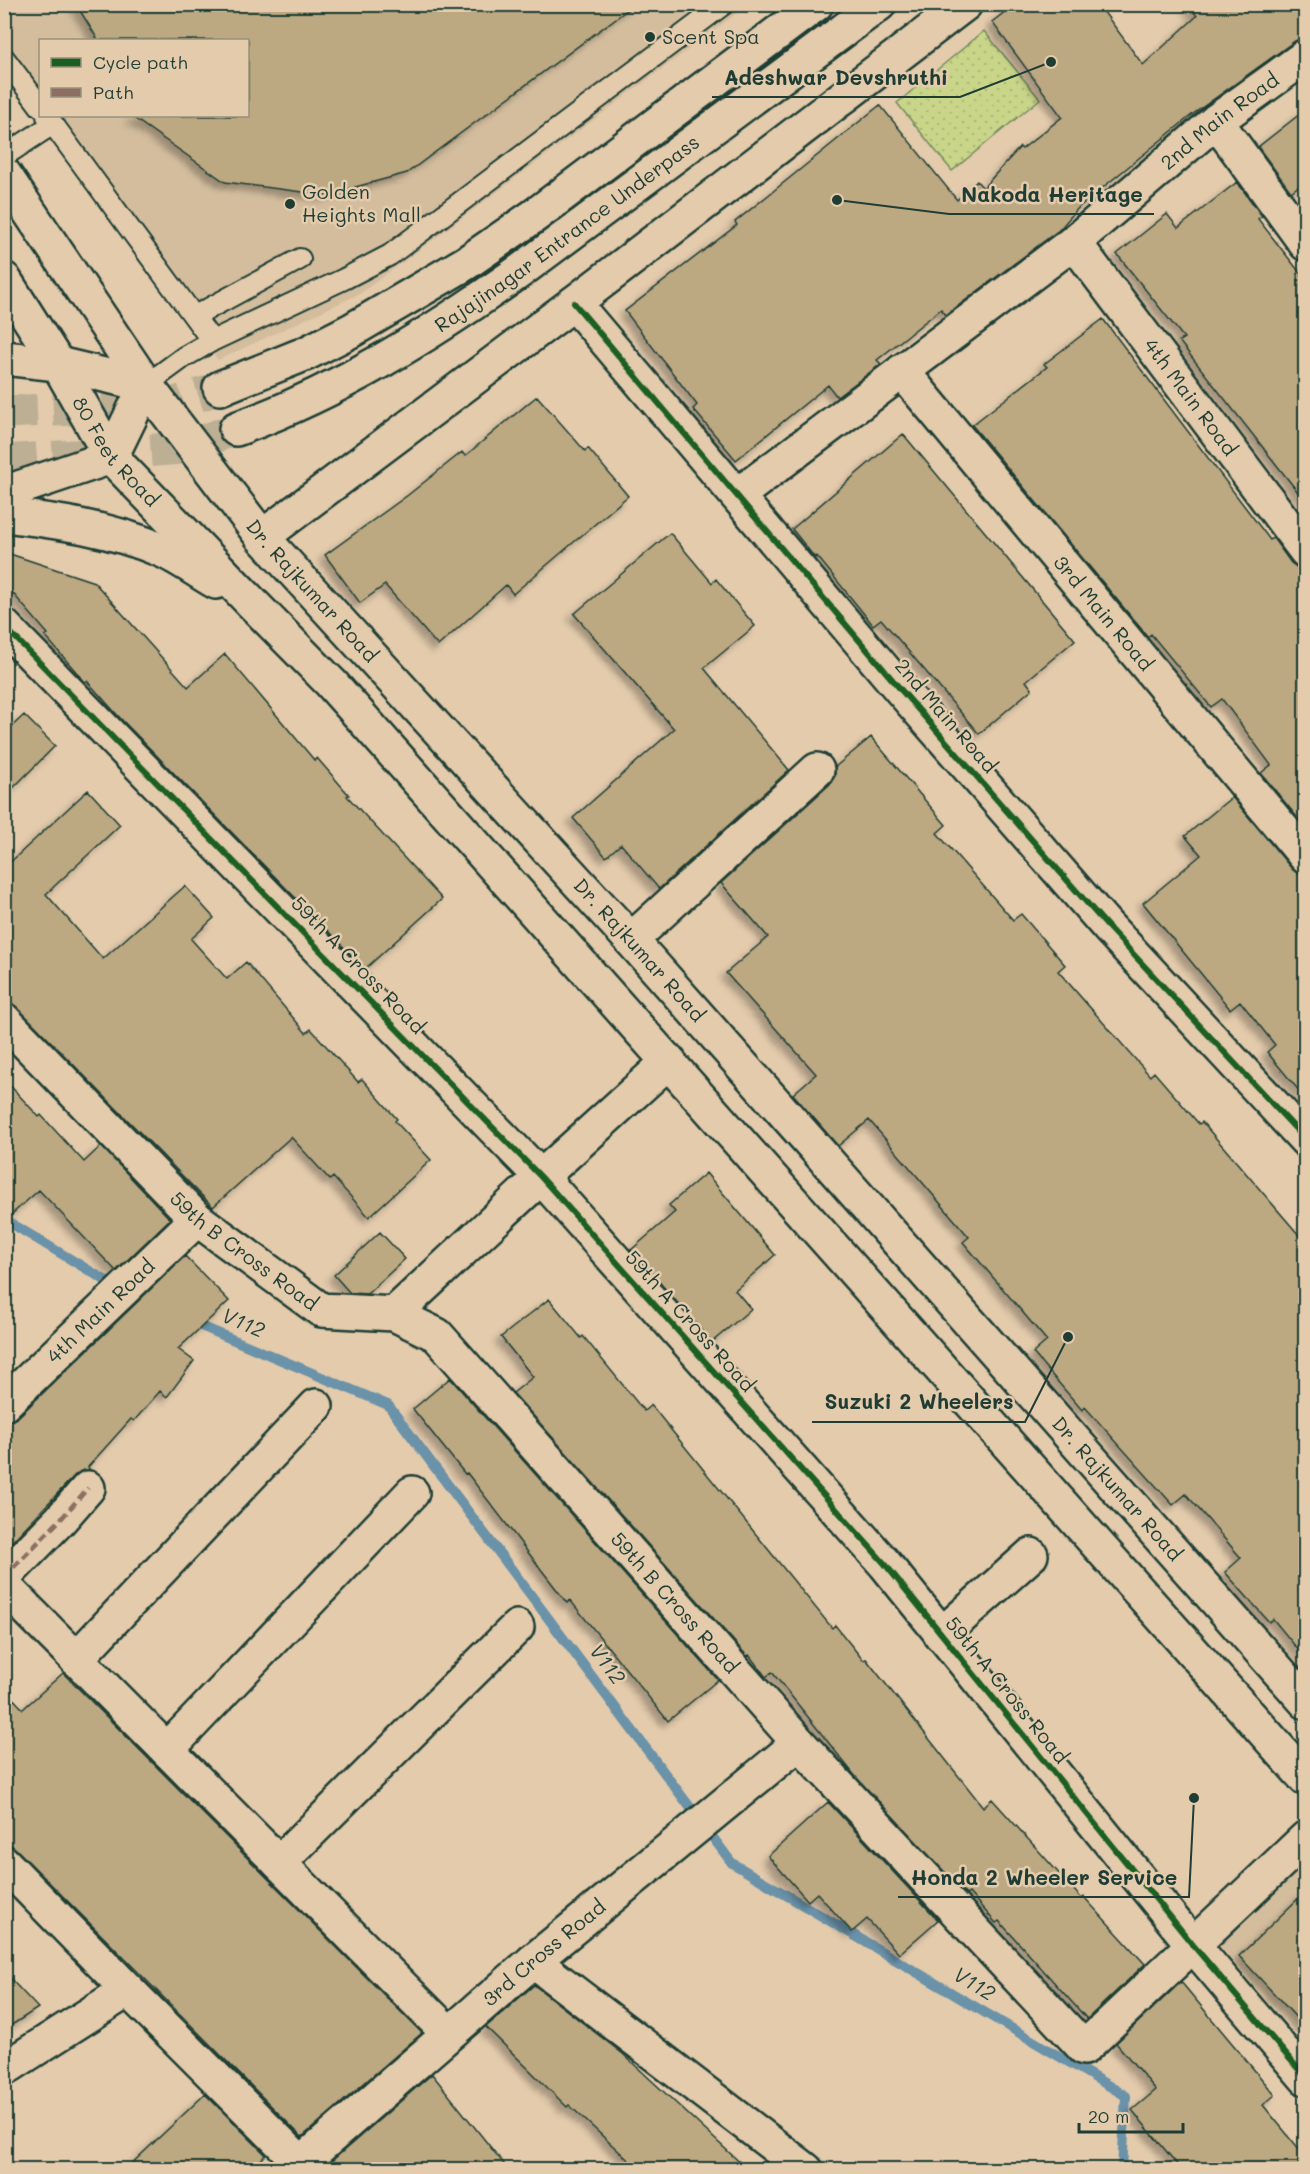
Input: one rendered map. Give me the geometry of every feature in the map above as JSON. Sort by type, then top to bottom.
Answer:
[{"type":"street","name":"Rajajinagar Entrance Underpass","points":[[220,388],[307,353],[352,330],[466,263],[534,216],[816,4]]},
{"type":"street","name":"Rajajinagar Entrance Underpass","points":[[236,429],[266,418],[340,383],[410,345],[466,309],[879,4]]},
{"type":"street","points":[[262,537],[574,303],[964,4]]},
{"type":"street","name":"2nd Main Road","points":[[738,495],[1074,242],[1216,122],[1305,56]]},
{"type":"street","points":[[1216,122],[1305,244]]},
{"type":"street","name":"Dr. Rajkumar Road","points":[[4,174],[146,385],[262,537],[631,940],[1305,1702]]},
{"type":"street","name":"4th Main Road","points":[[1074,242],[1305,551]]},
{"type":"street","name":"80 Feet Road","points":[[4,279],[58,364],[111,457],[252,603]]},
{"type":"street","name":"2nd Main Road","points":[[574,303],[902,691],[1100,918],[1305,1140]]},
{"type":"street","points":[[4,358],[58,364],[146,385],[111,457],[4,493]]},
{"type":"street","name":"3rd Main Road","points":[[902,371],[1305,856]]},
{"type":"street","points":[[4,515],[55,520],[118,535],[163,551],[252,603],[331,683],[1305,1779]]},
{"type":"street","name":"59th A Cross Road","points":[[4,626],[541,1177],[885,1564],[1193,1945],[1305,2078]]},
{"type":"street","points":[[631,940],[817,770]]},
{"type":"street","name":"59th B Cross Road","points":[[4,1020],[197,1219],[321,1310],[394,1314],[437,1335],[799,1743],[1084,2048],[1305,1838]]},
{"type":"street","points":[[394,1314],[669,1061]]},
{"type":"street","name":"4th Main Road","points":[[4,1404],[197,1219]]},
{"type":"street","points":[[76,1659],[316,1407]]},
{"type":"street","points":[[4,1577],[88,1488]]},
{"type":"street","points":[[167,1750],[412,1493]]},
{"type":"street","points":[[941,1635],[1031,1555]]},
{"type":"street","points":[[4,1586],[448,2033]]},
{"type":"street","points":[[279,1863],[517,1627]]},
{"type":"street","name":"3rd Cross Road","points":[[301,2167],[448,2033],[799,1743]]},
{"type":"street","points":[[4,1863],[301,2167]]},
{"type":"street","points":[[533,1961],[806,2169]]},
{"type":"street","points":[[4,2069],[128,1990]]},
{"type":"lane","points":[[146,385],[184,357],[212,341],[390,255],[723,4]]},
{"type":"lane","points":[[4,58],[39,105]]},
{"type":"lane","points":[[4,156],[50,120],[212,341]]},
{"type":"lane","points":[[195,316],[300,259]]},
{"type":"shaded area","name":"Golden Heights Mall","points":[[5,5],[748,5],[361,293],[218,360],[5,79]]},
{"type":"shaded area","points":[[1305,1853],[1305,2044],[1218,1944]]},
{"type":"green space","points":[[984,31],[1040,99],[952,171],[897,103]]},
{"type":"building","points":[[76,4],[635,4],[407,173],[326,195],[225,182],[132,117],[249,117],[249,39],[97,39]]},
{"type":"building","points":[[1015,4],[1098,4],[1143,65],[1197,16],[1188,4],[1305,4],[1305,37],[1295,41],[1193,114],[1079,207],[1059,230],[946,315],[941,309],[877,360],[881,364],[837,397],[828,385],[736,460],[693,409],[697,405],[625,311],[737,225],[735,222],[880,105],[957,200],[977,181],[983,188],[1020,147],[1022,149],[1062,117],[992,22]]},
{"type":"building","points":[[1305,110],[1305,181],[1291,192],[1258,147]]},
{"type":"building","points":[[1237,182],[1262,216],[1258,219],[1305,279],[1305,501],[1179,341],[1184,338],[1117,254],[1167,214],[1178,228]]},
{"type":"building","points":[[1103,319],[1270,540],[1273,538],[1291,563],[1298,568],[1305,569],[1305,827],[1261,773],[1271,765],[1222,699],[1211,707],[1151,634],[1148,637],[972,425],[1047,367],[1044,364]]},
{"type":"building","points":[[537,396],[585,451],[588,448],[628,496],[513,594],[506,585],[438,646],[385,585],[360,603],[325,555],[408,495],[462,452],[465,456]]},
{"type":"building","points":[[903,434],[1075,640],[1026,681],[1032,689],[979,734],[881,619],[873,625],[792,529]]},
{"type":"building","points":[[670,533],[712,583],[716,579],[755,626],[704,668],[789,770],[659,889],[621,844],[606,857],[573,818],[674,729],[574,614]]},
{"type":"building","points":[[4,552],[94,582],[188,687],[225,654],[315,761],[317,758],[349,795],[347,796],[442,899],[365,969],[121,719],[87,681],[85,682],[45,636],[48,634],[4,583]]},
{"type":"building","points":[[24,715],[55,746],[4,797],[4,734]]},
{"type":"building","points":[[871,737],[946,825],[937,833],[1013,920],[1021,914],[1065,965],[1058,971],[1150,1076],[1154,1072],[1199,1124],[1202,1122],[1305,1242],[1305,1658],[1273,1619],[1269,1622],[1225,1572],[1241,1558],[1186,1494],[1173,1505],[1085,1407],[1082,1410],[1033,1353],[1047,1341],[963,1242],[969,1237],[869,1120],[838,1146],[793,1094],[816,1074],[726,973],[768,937],[721,883],[830,784],[835,776],[835,767]]},
{"type":"building","points":[[88,790],[120,825],[46,894],[103,959],[185,886],[214,918],[191,939],[227,979],[246,962],[306,1033],[311,1029],[358,1082],[362,1079],[397,1119],[395,1121],[431,1160],[369,1217],[333,1177],[330,1180],[291,1137],[213,1207],[17,1007],[4,999],[4,868]]},
{"type":"building","points":[[1232,797],[1292,869],[1305,875],[1305,1098],[1267,1052],[1275,1045],[1240,1001],[1230,1009],[1143,903],[1201,855],[1185,836]]},
{"type":"building","points":[[4,1079],[84,1162],[101,1146],[170,1219],[116,1271],[39,1190],[4,1221]]},
{"type":"building","points":[[706,1173],[775,1255],[735,1290],[751,1309],[712,1342],[631,1250],[675,1212],[669,1205]]},
{"type":"building","points":[[380,1232],[405,1259],[367,1294],[350,1293],[334,1275]]},
{"type":"building","points":[[185,1256],[229,1301],[178,1349],[194,1361],[167,1397],[160,1391],[88,1467],[90,1470],[81,1471],[74,1476],[4,1550],[5,1422],[17,1418]]},
{"type":"building","points":[[549,1299],[581,1338],[583,1336],[644,1411],[651,1405],[832,1628],[835,1625],[863,1660],[866,1659],[983,1807],[992,1799],[1082,1899],[1084,1897],[1145,1964],[1087,2019],[999,1921],[996,1923],[969,1893],[966,1895],[856,1777],[772,1672],[766,1677],[749,1655],[747,1656],[513,1393],[533,1377],[501,1337]]},
{"type":"building","points":[[450,1378],[718,1680],[668,1721],[570,1600],[567,1603],[467,1473],[465,1474],[413,1409]]},
{"type":"building","points":[[63,1673],[422,2033],[302,2137],[4,1839],[4,1689],[23,1709]]},
{"type":"building","points":[[828,1802],[938,1920],[899,1954],[867,1919],[852,1932],[817,1893],[808,1901],[768,1856]]},
{"type":"building","points":[[1305,1892],[1305,2027],[1239,1956]]},
{"type":"building","points":[[4,1972],[38,2008],[4,2030]]},
{"type":"building","points":[[1181,1982],[1275,2095],[1263,2105],[1305,2156],[1305,2169],[1181,2169],[1132,2110],[1156,2090],[1116,2043]]},
{"type":"building","points":[[534,1985],[623,2054],[747,2169],[638,2169],[569,2105],[567,2107],[486,2027]]},
{"type":"building","points":[[432,2074],[508,2169],[330,2169],[327,2165]]},
{"type":"building","points":[[205,2094],[266,2155],[251,2169],[126,2169]]},
{"type":"waterway","name":"V112","points":[[4,1219],[118,1288]]},
{"type":"waterway","name":"V112","points":[[189,1321],[388,1405],[732,1863],[1126,2096],[1122,2170]]},
{"type":"tunnel","points":[[4,412],[169,405],[220,388]]},
{"type":"tunnel","points":[[4,461],[184,448],[236,429]]},
{"type":"marked path","points":[[4,1577],[88,1488]]},
{"type":"cycle path","points":[[574,303],[902,691],[1108,927],[1306,1140]]},
{"type":"cycle path","points":[[4,626],[541,1177],[885,1564],[1193,1945],[1306,2078]]},
{"type":"place","name":"Scent Spa","points":[[650,37]]},
{"type":"place","name":"Adeshwar Devshruthi","points":[[1051,62]]},
{"type":"place","name":"Nakoda Heritage","points":[[837,200]]},
{"type":"place","name":"Golden Heights Mall","points":[[290,204]]},
{"type":"place","name":"Suzuki 2 Wheelers","points":[[1068,1337]]},
{"type":"place","name":"Honda 2 Wheeler Service","points":[[1194,1798]]}]
